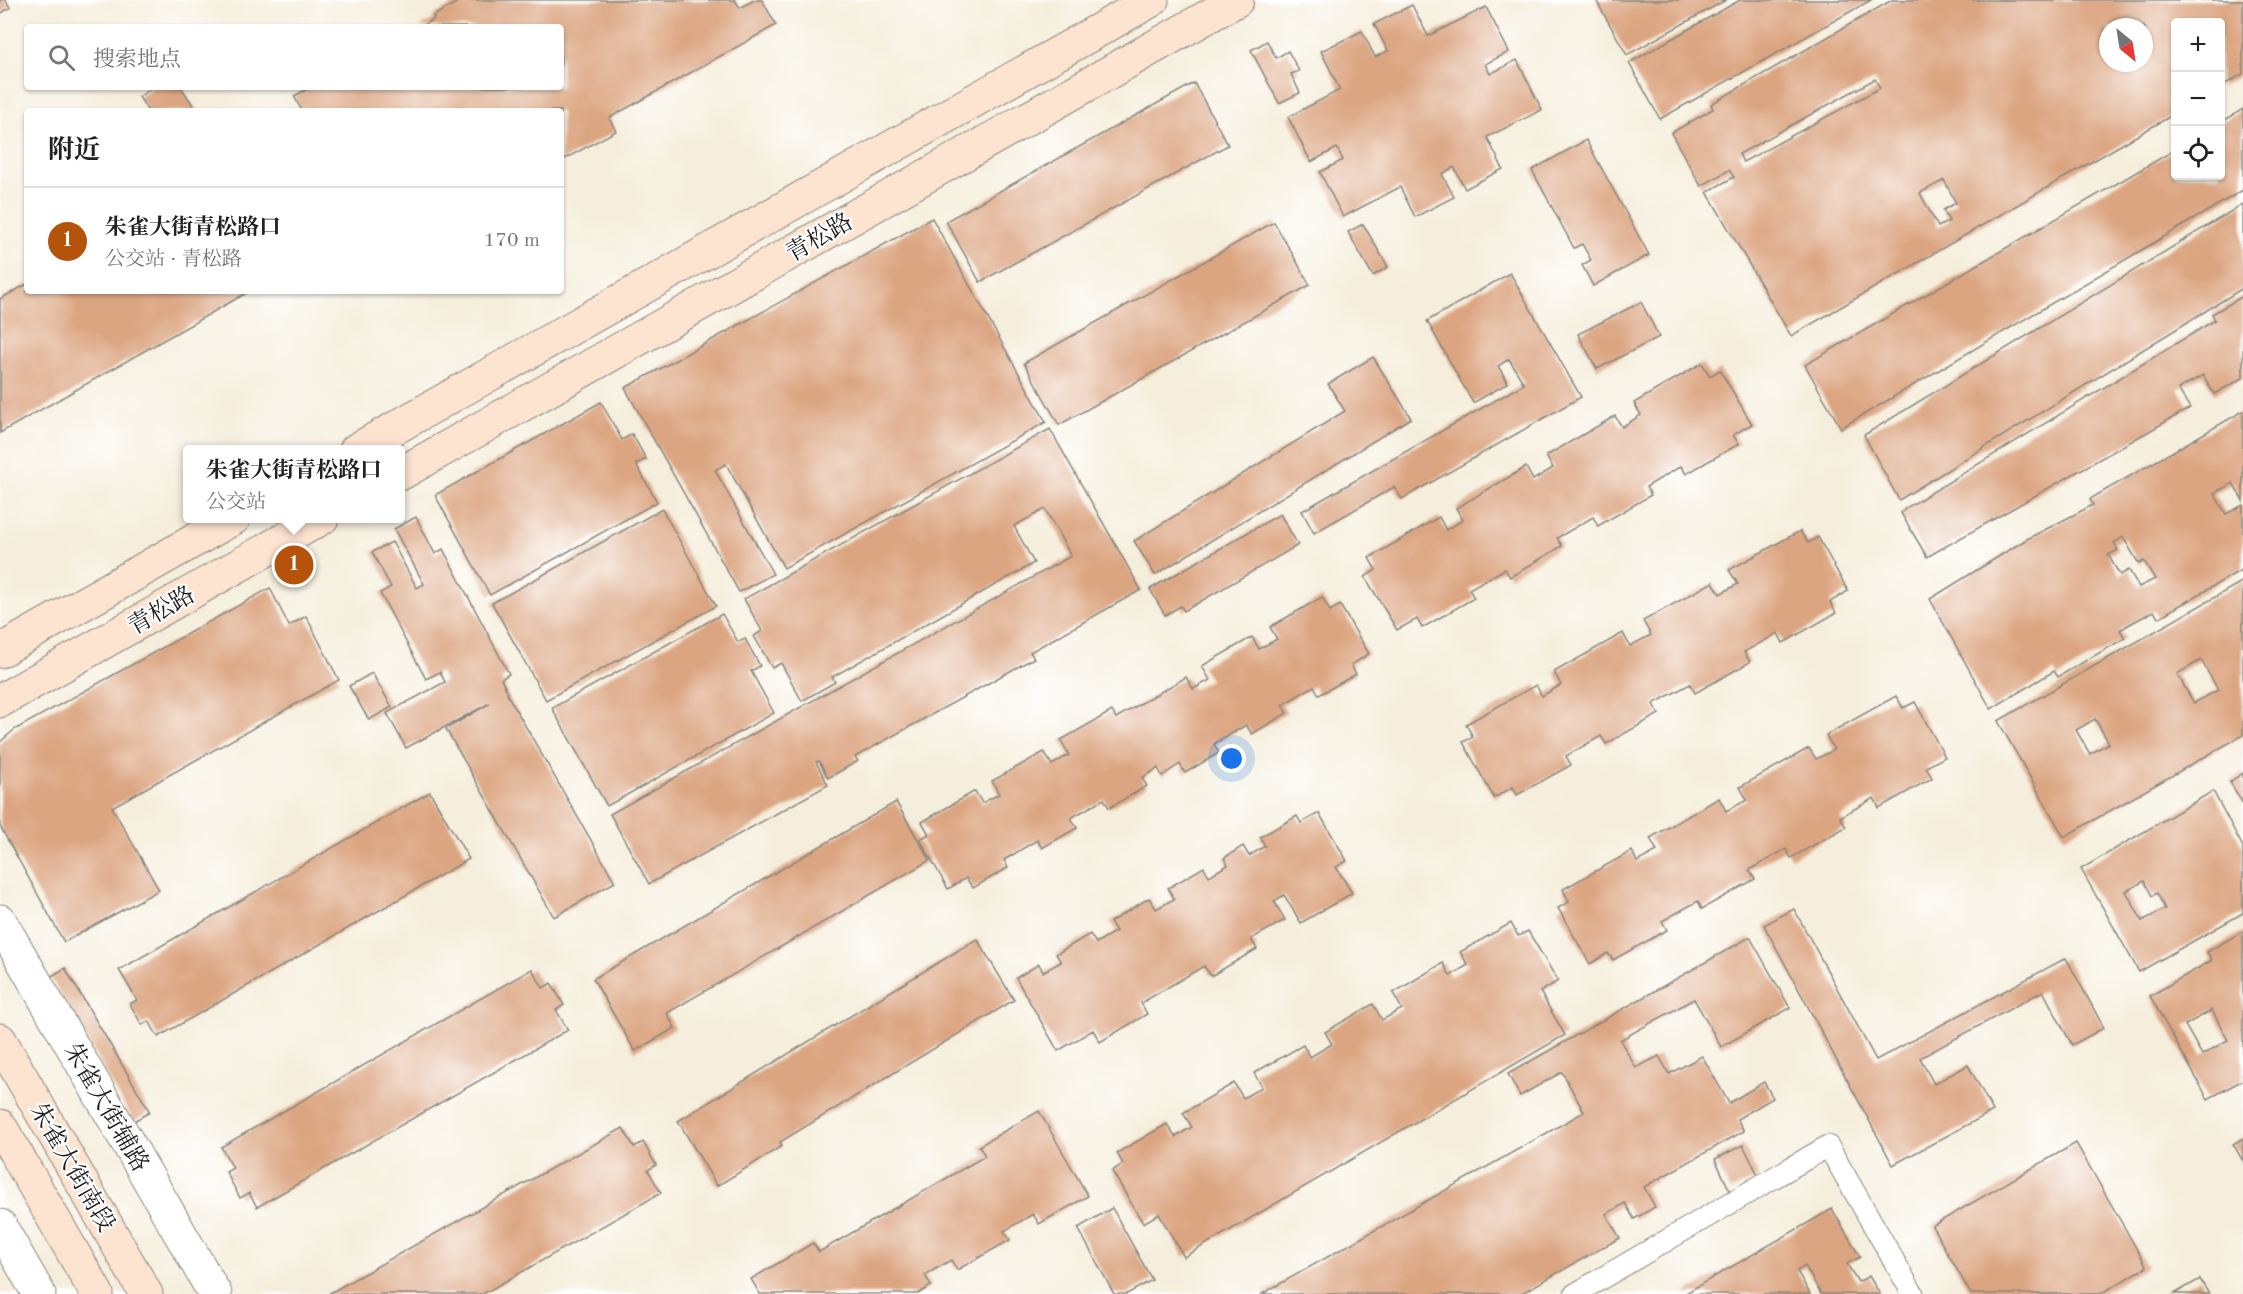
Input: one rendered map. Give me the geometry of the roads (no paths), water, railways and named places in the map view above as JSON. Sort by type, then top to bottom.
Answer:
[{"type":"main road","name":"青松路","points":[[365,445],[1152,0]]},
{"type":"main road","name":"青松路","points":[[405,471],[1237,0]]},
{"type":"main road","name":"青松路","points":[[0,651],[227,523]]},
{"type":"main road","name":"青松路","points":[[0,701],[315,523]]},
{"type":"main road","name":"朱雀大街南段","points":[[0,1040],[146,1294]]},
{"type":"main road","name":"朱雀大街南段","points":[[0,1125],[97,1294]]},
{"type":"street","name":"朱雀大街辅路","points":[[0,921],[215,1294]]},
{"type":"street","points":[[0,1226],[39,1294]]},
{"type":"lane","points":[[1575,1294],[1828,1146],[1913,1294]]},
{"type":"place","name":"朱雀大街青松路口","points":[[294,565]]}]
